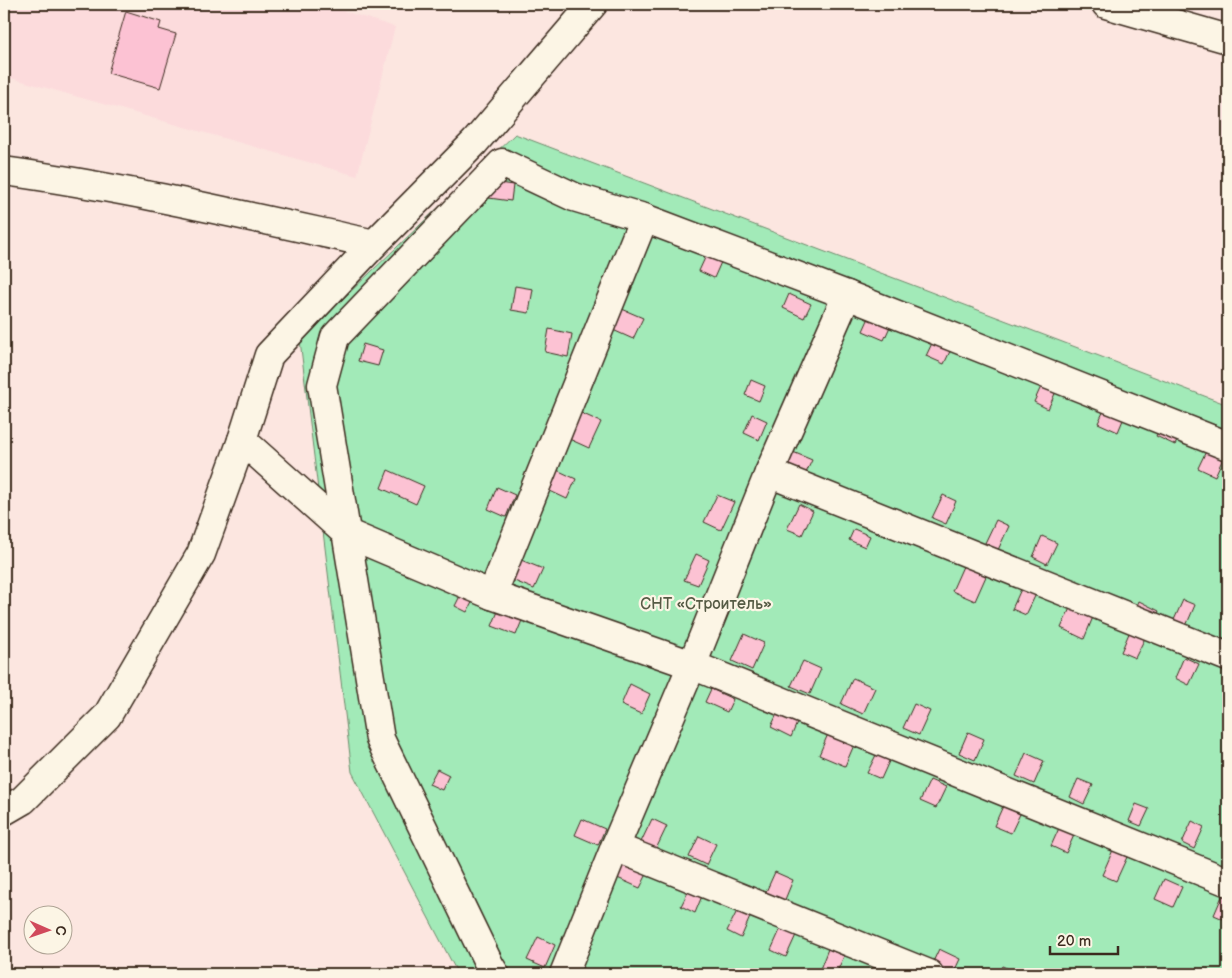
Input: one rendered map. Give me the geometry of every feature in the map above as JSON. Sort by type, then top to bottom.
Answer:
[{"type":"street","points":[[4,811],[23,800],[107,716],[201,554],[242,440],[269,355],[374,244],[475,142],[593,4]]},
{"type":"street","points":[[1106,4],[1228,39]]},
{"type":"street","points":[[491,971],[380,739],[322,385],[335,337],[502,163],[574,197],[644,218],[847,295],[1228,446]]},
{"type":"street","points":[[4,171],[48,177],[202,206],[374,244]]},
{"type":"street","points":[[492,595],[644,218]]},
{"type":"street","points":[[564,974],[769,473],[847,295]]},
{"type":"street","points":[[242,440],[346,533],[492,595],[692,665],[1228,882]]},
{"type":"street","points":[[769,473],[1228,657]]},
{"type":"street","points":[[615,847],[929,974]]},
{"type":"shaded area","points":[[4,4],[335,4],[334,8],[395,27],[357,176],[4,76]]},
{"type":"green space","name":"СНТ «Строитель»","points":[[515,134],[1228,405],[1228,974],[458,974],[352,772],[300,340]]},
{"type":"building","points":[[126,11],[161,22],[159,29],[176,34],[160,88],[108,73]]},
{"type":"building","points":[[491,182],[513,185],[511,201],[489,198]]},
{"type":"building","points":[[710,247],[725,253],[714,278],[699,271]]},
{"type":"building","points":[[515,286],[533,289],[529,313],[511,310]]},
{"type":"building","points":[[789,294],[811,304],[804,318],[783,308]]},
{"type":"building","points":[[622,309],[643,318],[633,339],[613,330]]},
{"type":"building","points":[[872,311],[893,320],[884,340],[863,331]]},
{"type":"building","points":[[549,329],[572,334],[568,357],[545,352]]},
{"type":"building","points":[[934,339],[952,347],[944,364],[926,356]]},
{"type":"building","points":[[363,344],[383,350],[378,366],[358,361]]},
{"type":"building","points":[[751,380],[765,386],[759,401],[745,395]]},
{"type":"building","points":[[1044,380],[1058,387],[1048,409],[1034,402]]},
{"type":"building","points":[[1106,406],[1125,415],[1118,432],[1098,423]]},
{"type":"building","points":[[579,412],[601,422],[589,448],[567,438]]},
{"type":"building","points":[[752,414],[767,421],[759,440],[744,433]]},
{"type":"building","points":[[1163,422],[1182,431],[1175,445],[1156,436]]},
{"type":"building","points":[[1209,445],[1226,452],[1215,476],[1198,468]]},
{"type":"building","points":[[793,452],[812,460],[805,475],[786,467]]},
{"type":"building","points":[[388,470],[424,486],[416,504],[381,488]]},
{"type":"building","points":[[557,470],[576,479],[567,499],[548,490]]},
{"type":"building","points":[[497,487],[515,495],[506,517],[488,509]]},
{"type":"building","points":[[717,495],[734,502],[721,530],[704,522]]},
{"type":"building","points":[[943,495],[956,501],[946,524],[932,518]]},
{"type":"building","points":[[799,504],[813,511],[802,535],[787,529]]},
{"type":"building","points":[[996,520],[1009,526],[998,550],[985,543]]},
{"type":"building","points":[[854,529],[870,536],[865,547],[849,540]]},
{"type":"building","points":[[1042,536],[1057,543],[1047,564],[1033,557]]},
{"type":"building","points":[[696,554],[709,560],[698,585],[684,580]]},
{"type":"building","points":[[521,560],[543,569],[534,589],[512,580]]},
{"type":"building","points":[[964,564],[987,574],[975,601],[952,591]]},
{"type":"building","points":[[465,586],[477,593],[467,612],[455,606]]},
{"type":"building","points":[[1022,587],[1036,594],[1026,615],[1012,609]]},
{"type":"building","points":[[1183,600],[1195,605],[1186,626],[1174,620]]},
{"type":"building","points":[[1139,601],[1159,611],[1153,624],[1133,615]]},
{"type":"building","points":[[501,604],[525,613],[516,635],[492,626]]},
{"type":"building","points":[[1071,606],[1093,617],[1084,639],[1061,628]]},
{"type":"building","points":[[1130,631],[1145,638],[1135,658],[1121,652]]},
{"type":"building","points":[[744,634],[764,643],[752,670],[732,661]]},
{"type":"building","points":[[1184,657],[1199,664],[1189,685],[1175,678]]},
{"type":"building","points":[[803,661],[821,669],[810,694],[791,686]]},
{"type":"building","points":[[853,678],[875,688],[863,714],[841,704]]},
{"type":"building","points":[[630,684],[650,694],[641,714],[621,705]]},
{"type":"building","points":[[711,689],[733,699],[727,712],[705,702]]},
{"type":"building","points":[[914,704],[930,711],[919,735],[903,728]]},
{"type":"building","points":[[777,714],[797,723],[791,737],[771,727]]},
{"type":"building","points":[[968,732],[984,739],[975,760],[959,753]]},
{"type":"building","points":[[828,734],[854,745],[845,766],[819,755]]},
{"type":"building","points":[[877,753],[890,759],[881,779],[867,773]]},
{"type":"building","points":[[1026,753],[1044,761],[1034,784],[1016,776]]},
{"type":"building","points":[[437,769],[449,775],[442,790],[429,784]]},
{"type":"building","points":[[1078,779],[1093,785],[1084,804],[1070,797]]},
{"type":"building","points":[[930,780],[946,787],[936,808],[920,801]]},
{"type":"building","points":[[1136,804],[1149,809],[1141,826],[1129,821]]},
{"type":"building","points":[[1003,806],[1020,814],[1011,833],[994,826]]},
{"type":"building","points":[[582,819],[605,829],[598,845],[575,835]]},
{"type":"building","points":[[652,819],[667,826],[656,849],[641,842]]},
{"type":"building","points":[[1192,821],[1204,827],[1194,849],[1182,843]]},
{"type":"building","points":[[1060,826],[1075,833],[1066,853],[1051,846]]},
{"type":"building","points":[[699,836],[716,844],[706,865],[689,857]]},
{"type":"building","points":[[1113,850],[1127,857],[1116,881],[1102,875]]},
{"type":"building","points":[[619,862],[647,874],[640,888],[613,876]]},
{"type":"building","points":[[775,872],[793,880],[784,902],[765,894]]},
{"type":"building","points":[[1164,879],[1182,887],[1173,907],[1155,899]]},
{"type":"building","points":[[689,890],[702,896],[695,913],[681,906]]},
{"type":"building","points":[[1223,894],[1228,897],[1228,921],[1214,915]]},
{"type":"building","points":[[737,911],[750,917],[741,938],[727,931]]},
{"type":"building","points":[[781,928],[796,935],[786,957],[771,950]]},
{"type":"building","points":[[538,937],[555,945],[545,968],[527,960]]},
{"type":"building","points":[[828,949],[844,956],[836,974],[820,969]]},
{"type":"building","points":[[939,949],[960,959],[953,974],[932,964]]},
{"type":"building","points":[[1002,966],[1016,972],[1015,974],[998,974]]}]
